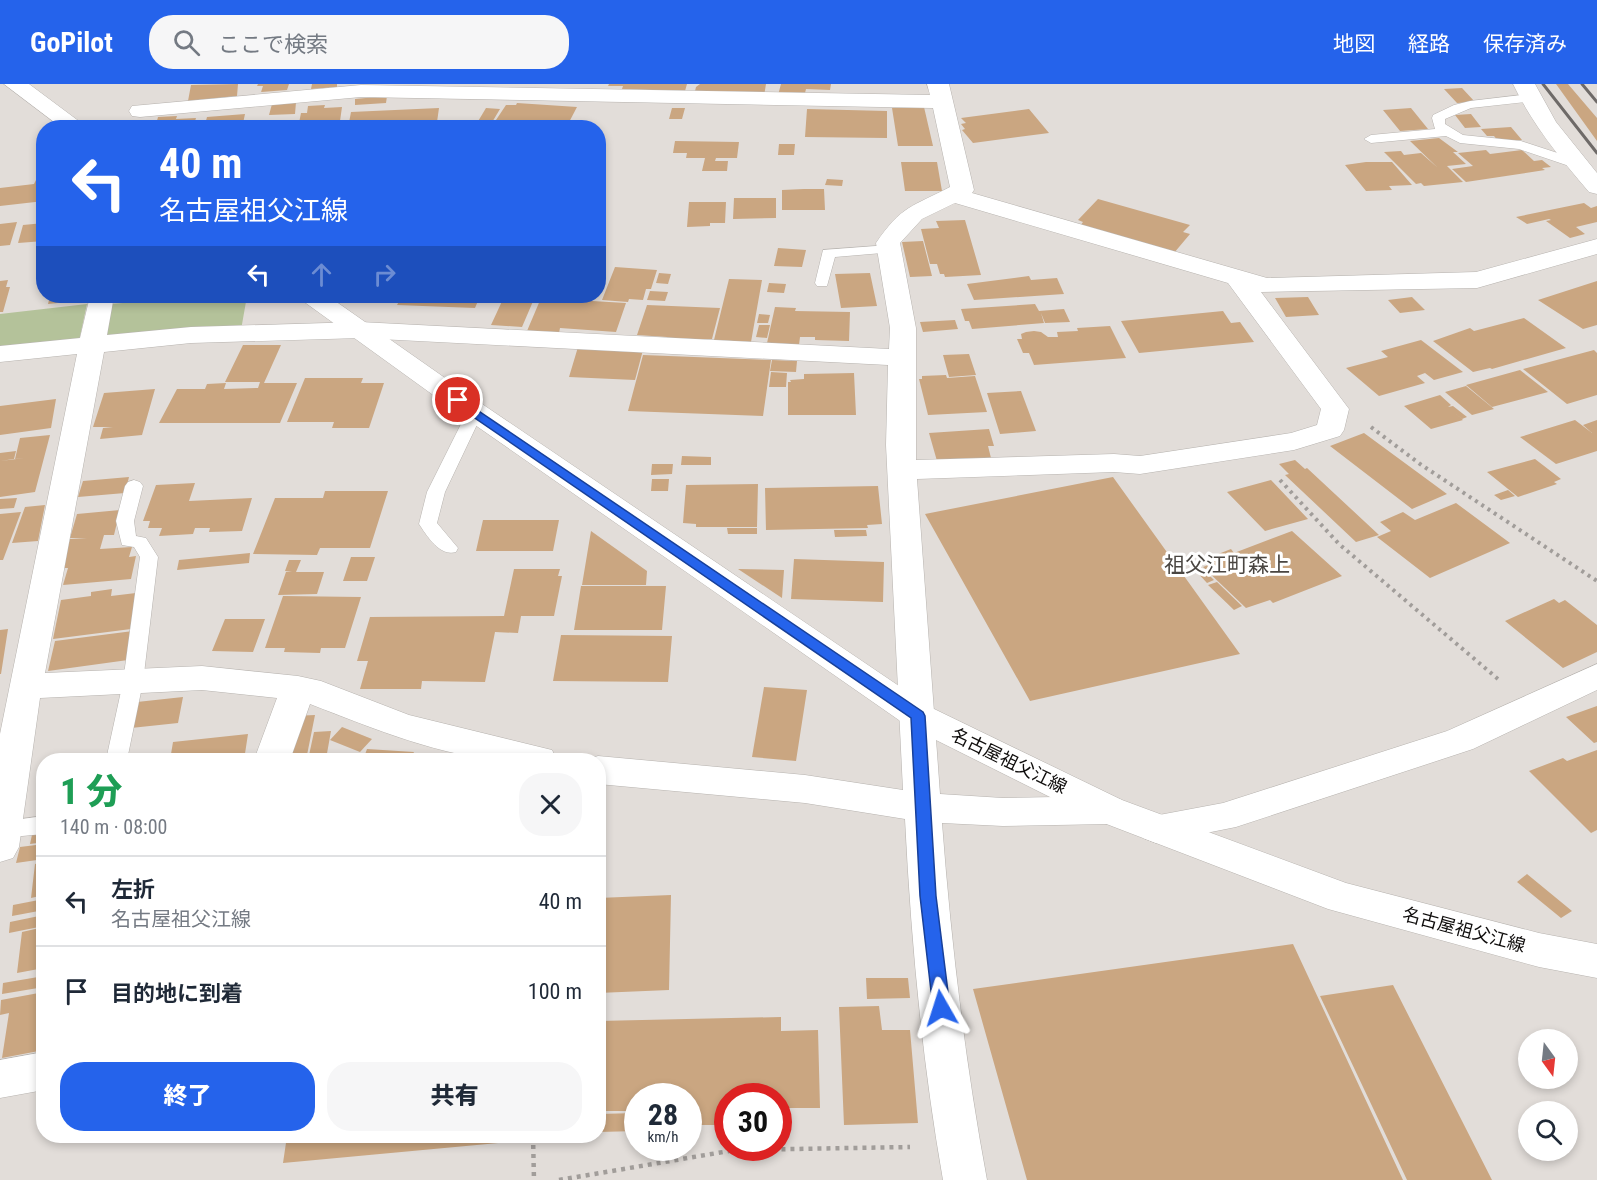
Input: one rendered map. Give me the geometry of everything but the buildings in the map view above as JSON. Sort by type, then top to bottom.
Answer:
[{"type":"street","points":[[15,84],[66,120]]},
{"type":"street","points":[[140,110],[361,91],[599,90],[939,93],[962,190],[911,214],[899,225],[888,243],[903,328],[902,470],[928,896],[962,1163]]},
{"type":"street","points":[[1527,91],[1577,164],[1597,188]]},
{"type":"street","points":[[953,195],[1266,286],[1477,280],[1597,246]]},
{"type":"street","points":[[902,470],[1114,462],[1140,465],[1294,441],[1330,430],[1335,409],[1237,278]]},
{"type":"street","points":[[1,839],[16,696],[101,303]]},
{"type":"street","name":"名古屋祖父江線","points":[[322,303],[475,412],[918,716],[1109,810],[1342,898],[1539,950],[1597,961]]},
{"type":"street","points":[[0,354],[191,335],[360,330],[901,358]]},
{"type":"street","points":[[1156,828],[1223,818],[1460,740],[1597,676]]},
{"type":"street","points":[[16,696],[133,682],[202,678],[298,688],[309,690],[402,726],[511,753]]},
{"type":"street","points":[[275,753],[298,688]]},
{"type":"street","points":[[606,771],[805,789],[922,807],[1003,812],[1109,810]]},
{"type":"street","points":[[0,1079],[36,1072]]},
{"type":"lane","points":[[1527,91],[1447,111],[1438,118],[1439,126],[1460,139],[1521,145],[1577,164]]},
{"type":"lane","points":[[1371,139],[1446,132]]},
{"type":"lane","points":[[822,283],[828,253],[889,249]]},
{"type":"lane","points":[[449,548],[428,525],[436,492],[475,412]]},
{"type":"lane","points":[[118,753],[133,682],[149,557],[140,542],[128,541],[125,521],[134,486]]},
{"type":"lane","points":[[1,839],[36,828]]},
{"type":"path","points":[[1332,405],[1356,415],[1420,464],[1597,581]]},
{"type":"path","points":[[1249,447],[1339,544],[1531,707]]},
{"type":"path","points":[[533,1143],[534,1180]]},
{"type":"path","points":[[559,1180],[735,1150],[962,1163]]},
{"type":"green space","points":[[246,303],[241,330],[102,340],[110,304]]},
{"type":"green space","points":[[87,304],[79,341],[0,350],[0,314]]},
{"type":"railway","points":[[1543,84],[1597,153]]},
{"type":"railway","points":[[1582,84],[1597,102]]},
{"type":"district","name":"祖父江町森上","points":[[1227,565]]},
{"type":"route","points":[[458,400],[918,716],[928,896],[941,1008]]}]
